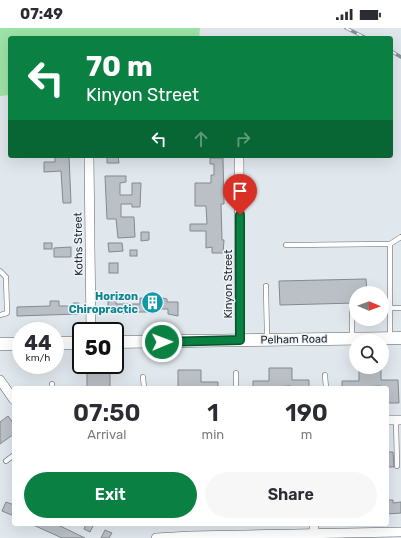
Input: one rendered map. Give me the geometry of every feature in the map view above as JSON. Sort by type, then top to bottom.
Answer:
[{"type":"main road","name":"Pelham Road","points":[[124,342],[349,338]]},
{"type":"main road","points":[[0,344],[12,344]]},
{"type":"street","name":"Koths Street","points":[[89,158],[91,322]]},
{"type":"street","name":"Kinyon Street","points":[[239,158],[240,340]]},
{"type":"street","points":[[0,380],[12,397]]},
{"type":"street","points":[[156,538],[314,532],[401,532]]},
{"type":"lane","points":[[286,245],[390,244],[401,237]]},
{"type":"lane","points":[[390,244],[390,308],[395,338]]},
{"type":"lane","points":[[0,271],[6,277],[7,313],[0,315]]},
{"type":"lane","points":[[266,286],[267,340]]},
{"type":"lane","points":[[390,308],[401,308]]},
{"type":"lane","points":[[236,373],[236,386]]},
{"type":"lane","points":[[325,375],[326,386]]},
{"type":"lane","points":[[143,377],[144,386]]},
{"type":"lane","points":[[395,420],[397,466]]},
{"type":"lane","points":[[6,461],[12,456]]},
{"type":"green space","points":[[0,28],[200,28],[199,36],[8,36],[8,95],[0,96]]},
{"type":"building","points":[[55,158],[69,158],[71,203],[63,203],[61,171],[44,172],[44,162],[55,162]]},
{"type":"building","points":[[107,158],[118,158],[119,163],[107,163]]},
{"type":"building","points":[[210,158],[223,158],[224,204],[221,204],[222,240],[224,240],[223,253],[212,253],[212,247],[206,248],[206,231],[190,231],[190,224],[207,224],[206,206],[195,206],[195,183],[211,183],[211,175],[214,175],[214,164],[210,164]]},
{"type":"building","points":[[105,176],[126,176],[126,182],[120,183],[120,195],[132,195],[132,183],[141,183],[140,207],[132,207],[132,204],[121,204],[121,217],[134,217],[135,237],[118,238],[116,219],[107,219]]},
{"type":"building","points":[[141,232],[149,232],[149,240],[141,241]]},
{"type":"building","points":[[44,243],[52,243],[52,249],[44,249]]},
{"type":"building","points":[[108,243],[122,243],[123,251],[109,252]]},
{"type":"building","points":[[71,247],[71,257],[54,257],[54,248]]},
{"type":"building","points":[[130,250],[137,250],[137,256],[130,256]]},
{"type":"building","points":[[109,263],[118,263],[118,273],[109,273]]},
{"type":"building","points":[[366,279],[366,286],[349,286],[349,303],[280,305],[279,281]]},
{"type":"building","points":[[108,296],[116,296],[116,304],[140,304],[140,298],[163,298],[167,299],[167,302],[178,302],[178,316],[168,314],[168,309],[153,309],[153,312],[131,312],[131,314],[108,312]]},
{"type":"building","points":[[50,301],[59,301],[59,306],[73,306],[73,303],[79,303],[79,314],[17,316],[17,307],[50,306]]},
{"type":"building","points":[[269,368],[292,368],[292,380],[309,380],[309,386],[253,386],[253,381],[269,381]]},
{"type":"building","points":[[178,370],[201,370],[201,382],[218,382],[218,386],[178,386]]},
{"type":"building","points":[[87,374],[110,374],[110,386],[87,386]]},
{"type":"building","points":[[359,374],[381,374],[381,380],[398,380],[399,403],[389,403],[389,386],[342,386],[342,381],[359,381]]},
{"type":"building","points":[[8,416],[12,421],[12,435],[0,444],[0,422]]},
{"type":"building","points":[[389,452],[393,452],[394,467],[389,467]]},
{"type":"building","points":[[389,500],[393,500],[393,503],[401,502],[401,513],[389,514]]},
{"type":"building","points":[[6,502],[12,504],[12,515],[2,511]]},
{"type":"building","points":[[35,526],[60,526],[85,538],[62,538]]},
{"type":"building","points":[[85,526],[93,526],[90,532],[84,529]]},
{"type":"building","points":[[105,530],[112,533],[109,538],[101,538]]},
{"type":"railway","points":[[346,28],[362,36]]},
{"type":"railway","points":[[393,52],[401,57]]},
{"type":"place","name":"Horizon Chiropractic","points":[[153,302]]},
{"type":"route","points":[[162,342],[240,340],[240,215]]}]
